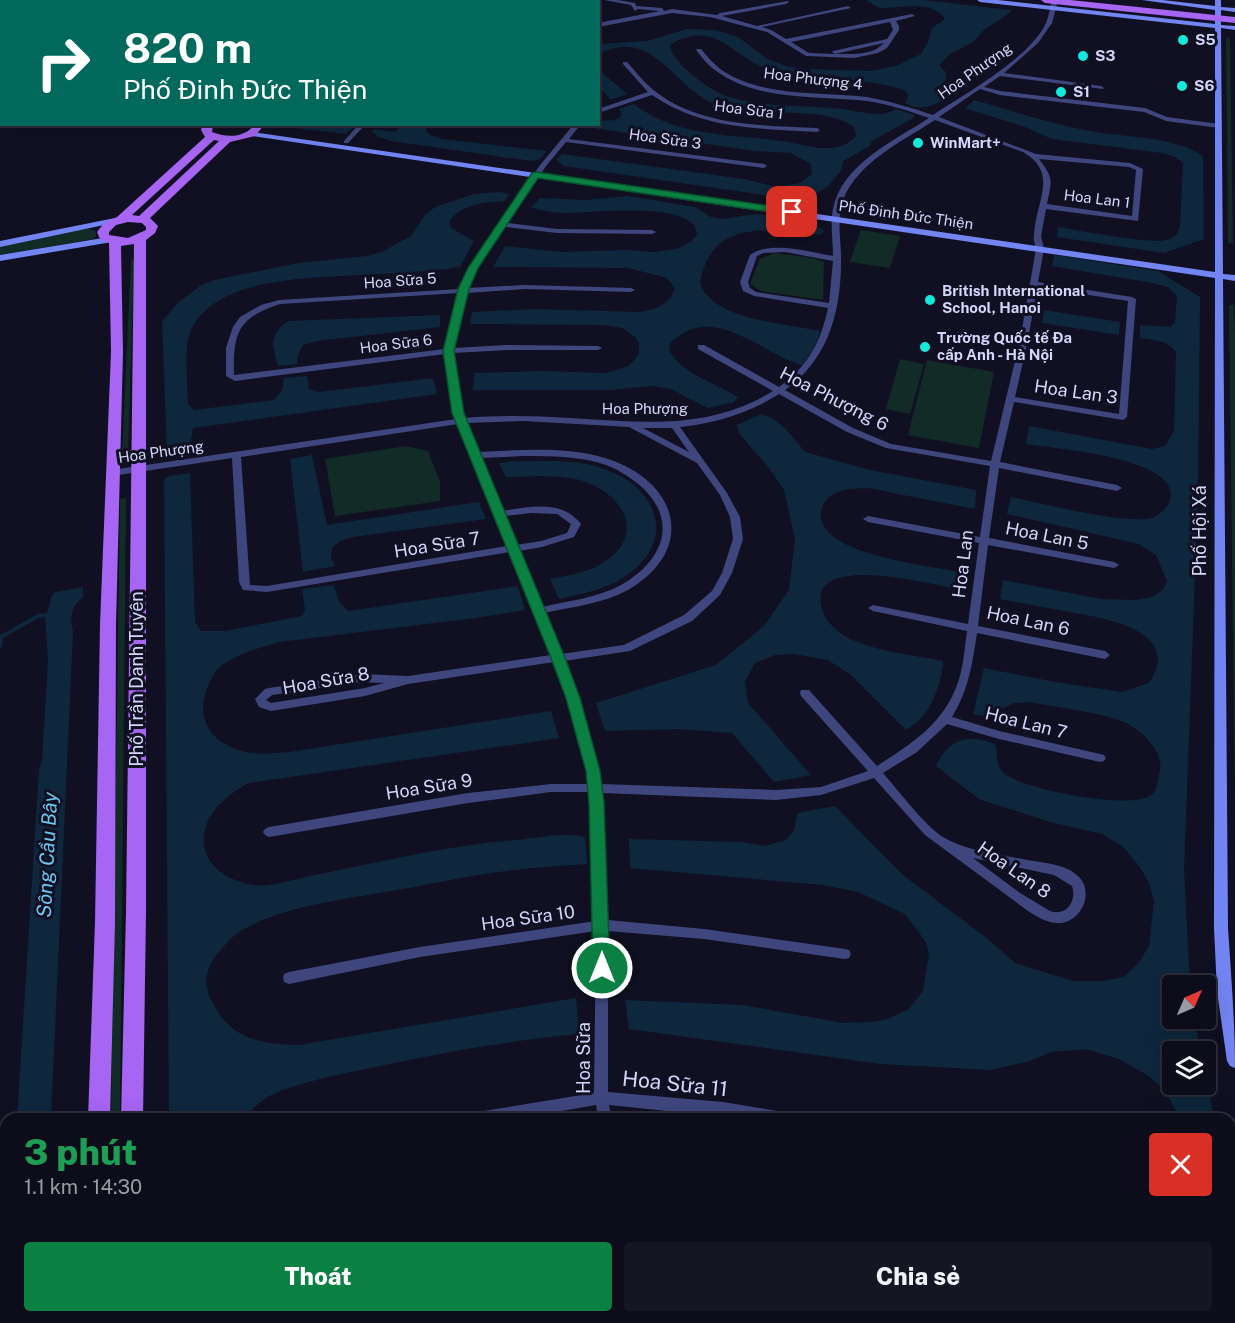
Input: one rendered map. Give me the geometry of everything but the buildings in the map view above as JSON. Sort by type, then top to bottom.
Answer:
[{"type":"main road","points":[[980,0],[1052,2],[1219,14],[1235,10]]},
{"type":"main road","points":[[1078,0],[1219,14],[1235,28]]},
{"type":"main road","points":[[1145,0],[1235,18]]},
{"type":"main road","name":"Phố Hội Xá","points":[[1219,14],[1221,928],[1224,991],[1235,1061]]},
{"type":"main road","points":[[112,241],[103,235],[103,230],[121,219],[209,129],[227,139]]},
{"type":"main road","points":[[0,244],[121,219],[142,219],[227,139],[257,129]]},
{"type":"main road","name":"Phố Đinh Đức Thiện","points":[[257,129],[1219,272],[1235,278]]},
{"type":"main road","name":"Phố Đinh Đức Thiện","points":[[319,140],[346,142],[538,172]]},
{"type":"main road","name":"Phố Trần Danh Tuyên","points":[[132,1113],[140,469],[140,238],[149,233],[152,227],[149,222],[142,219]]},
{"type":"main road","points":[[0,258],[140,238]]},
{"type":"main road","name":"Phố Trần Danh Tuyên","points":[[99,1113],[105,922],[105,777],[112,473],[117,352],[112,241]]},
{"type":"main road","name":"Phố Đinh Đức Thiện","points":[[1219,272],[1235,270]]},
{"type":"street","points":[[613,0],[633,4],[637,8],[717,17],[757,26],[803,53],[826,56],[891,41],[896,28],[892,20]]},
{"type":"street","points":[[619,22],[637,8],[643,0]]},
{"type":"street","points":[[717,17],[786,2]]},
{"type":"street","name":"Hoa Phượng","points":[[112,473],[461,421],[499,418],[629,424],[692,423],[730,414],[781,391],[816,357],[829,333],[837,259],[836,215],[847,186],[868,161],[999,74],[1036,42],[1049,23],[1052,2]]},
{"type":"street","points":[[757,26],[848,9]]},
{"type":"street","points":[[600,25],[672,11]]},
{"type":"street","points":[[786,41],[912,16]]},
{"type":"street","name":"Hoa Phượng 4","points":[[699,50],[718,71],[748,85],[783,91],[868,99],[933,118]]},
{"type":"street","name":"Hoa Sữa 1","points":[[625,63],[652,93],[679,109],[714,120],[817,130]]},
{"type":"street","points":[[999,74],[1101,88]]},
{"type":"street","points":[[979,87],[1000,93],[1145,110],[1166,119],[1219,126]]},
{"type":"street","points":[[600,110],[652,93]]},
{"type":"street","points":[[933,118],[1019,148],[1034,156]]},
{"type":"street","points":[[346,142],[361,126]]},
{"type":"street","name":"Hoa Sữa","points":[[576,126],[538,172],[473,268],[464,289],[449,351],[453,386],[461,421],[573,698],[596,788],[602,925],[601,1098],[604,1113]]},
{"type":"street","name":"Hoa Sữa 3","points":[[563,140],[764,166]]},
{"type":"street","name":"Hoa Lan 1","points":[[1034,156],[1047,155],[1130,165],[1140,169],[1135,219],[1043,206]]},
{"type":"street","name":"Hoa Lan","points":[[596,788],[776,795],[820,791],[875,773],[913,749],[945,719],[957,699],[966,672],[995,464],[1034,284],[1040,246],[1037,236],[1047,174],[1034,156]]},
{"type":"street","points":[[502,224],[556,231],[652,232]]},
{"type":"street","points":[[833,306],[754,294],[746,289],[744,282],[754,255],[762,251],[785,250],[837,259]]},
{"type":"street","name":"Hoa Lan 3","points":[[1010,399],[1123,417],[1132,299],[1034,284]]},
{"type":"street","name":"Hoa Sữa 5","points":[[235,378],[230,376],[231,338],[242,320],[266,306],[296,299],[525,287],[630,290]]},
{"type":"street","name":"Hoa Sữa 6","points":[[235,378],[449,351],[502,347],[598,348]]},
{"type":"street","name":"Hoa Phượng 6","points":[[701,347],[850,430],[889,446],[1117,488]]},
{"type":"street","points":[[629,424],[702,463]]},
{"type":"street","name":"Hoa Sữa 8","points":[[408,680],[361,678],[269,692],[260,699],[262,705],[271,707],[365,692],[408,680],[626,648],[688,618],[716,592],[727,573],[738,539],[735,517],[724,495],[674,424]]},
{"type":"street","points":[[475,455],[555,454],[610,463],[644,483],[658,495],[667,511],[669,525],[666,540],[658,555],[634,581],[616,591],[539,611]]},
{"type":"street","name":"Hoa Sữa 7","points":[[236,456],[244,582],[247,588],[259,590],[558,541],[571,535],[576,524],[570,515],[551,509],[500,514]]},
{"type":"street","name":"Hoa Lan 5","points":[[868,519],[1114,565]]},
{"type":"street","name":"Hoa Lan 6","points":[[873,608],[1105,655]]},
{"type":"street","name":"Hoa Lan 8","points":[[805,693],[929,832],[939,840],[1047,916],[1064,917],[1075,910],[1080,895],[1079,888],[1066,874],[966,852],[939,840]]},
{"type":"street","name":"Hoa Lan 7","points":[[945,719],[999,735],[1100,758]]},
{"type":"street","name":"Hoa Sữa 9","points":[[269,832],[468,798],[551,788],[596,788]]},
{"type":"street","name":"Hoa Sữa 10","points":[[289,978],[420,952],[602,925],[704,934],[845,954]]},
{"type":"street","name":"Hoa Sữa 11","points":[[515,1113],[601,1098],[747,1113]]},
{"type":"green space","points":[[1226,37],[1230,38],[1233,244],[1228,243]]},
{"type":"green space","points":[[88,228],[96,231],[93,239],[0,255],[0,246]]},
{"type":"green space","points":[[861,230],[900,236],[890,268],[850,262]]},
{"type":"green space","points":[[775,253],[824,262],[823,300],[761,291],[750,284],[760,259]]},
{"type":"green space","points":[[131,259],[134,260],[128,454],[122,455]]},
{"type":"green space","points":[[1229,305],[1234,305],[1235,336],[1235,803]]},
{"type":"green space","points":[[900,359],[924,364],[910,414],[886,409]]},
{"type":"green space","points":[[927,360],[994,372],[979,448],[908,435]]},
{"type":"green space","points":[[406,446],[428,451],[440,482],[440,501],[335,516],[325,459]]},
{"type":"green space","points":[[126,498],[120,1113],[111,1113],[120,499]]},
{"type":"water","points":[[866,0],[924,0],[1011,10],[1011,12],[984,30],[973,42],[949,55],[939,66],[946,72],[942,86],[954,93],[925,107],[905,103],[909,95],[904,90],[886,85],[799,76],[771,70],[757,65],[724,43],[712,38],[700,36],[686,38],[670,45],[677,59],[702,82],[726,96],[739,100],[833,108],[873,114],[882,114],[896,109],[914,115],[915,117],[872,141],[870,146],[843,161],[837,176],[817,193],[802,197],[778,197],[564,166],[556,160],[562,154],[744,179],[776,187],[800,183],[812,174],[811,164],[791,153],[756,151],[586,127],[600,126],[600,121],[616,120],[622,115],[619,109],[634,104],[668,123],[686,128],[820,148],[848,143],[856,136],[854,127],[822,115],[749,111],[714,104],[700,96],[648,53],[634,48],[618,47],[600,54],[600,44],[647,41],[687,29],[716,30],[738,37],[766,58],[785,66],[804,69],[870,71],[896,66],[921,54],[932,28],[945,19],[940,13],[925,7],[881,8]]},
{"type":"water","points":[[600,71],[627,94],[611,100],[600,88]]},
{"type":"water","points":[[974,100],[1080,129],[1165,141],[1191,149],[1203,156],[1204,239],[1164,253],[1057,237],[1058,227],[1134,239],[1162,241],[1172,238],[1177,234],[1180,225],[1183,163],[1175,157],[1162,153],[1052,139],[1025,127],[965,108]]},
{"type":"water","points":[[291,126],[355,126],[346,134]]},
{"type":"water","points":[[402,126],[426,126],[426,131],[430,135],[442,139],[547,151],[540,159],[532,161],[391,141],[378,137],[371,131],[374,129],[395,132]]},
{"type":"water","points":[[499,192],[509,194],[505,201],[482,203],[467,208],[460,211],[449,222],[451,228],[474,241],[460,267],[293,279],[268,283],[222,299],[204,312],[191,330],[187,346],[188,404],[194,410],[274,400],[282,390],[284,378],[307,376],[309,389],[319,392],[433,378],[437,394],[193,428],[189,450],[167,453],[162,321],[179,302],[200,286],[214,280],[299,263],[367,256],[382,252],[411,236],[425,215],[435,207],[474,194]]},
{"type":"water","points":[[628,196],[695,207],[711,217],[722,219],[757,214],[800,219],[810,221],[824,231],[821,235],[776,230],[737,235],[716,247],[701,275],[701,285],[706,294],[729,310],[754,319],[820,331],[813,349],[802,365],[741,336],[709,327],[694,329],[679,336],[672,342],[669,350],[690,372],[738,397],[734,402],[708,408],[671,389],[652,386],[610,390],[473,390],[474,373],[540,371],[606,373],[629,366],[639,354],[639,344],[636,338],[623,328],[602,325],[470,324],[472,312],[535,309],[639,312],[651,310],[665,303],[675,289],[670,281],[664,277],[628,268],[493,267],[505,246],[561,252],[626,250],[654,252],[677,249],[692,241],[697,234],[692,223],[680,216],[662,212],[564,213],[531,207],[540,198],[586,200]]},
{"type":"water","points":[[1054,255],[1158,271],[1200,297],[1198,494],[1184,870],[1189,975],[1162,975],[1162,1029],[1197,1029],[1198,1041],[1162,1041],[1162,1088],[1147,1075],[1119,1059],[1086,1049],[1051,1052],[1030,1061],[991,1070],[881,1064],[629,1029],[625,1000],[743,1005],[843,1023],[888,1019],[909,1009],[923,991],[929,954],[926,942],[905,914],[858,892],[823,885],[630,868],[629,839],[742,842],[765,846],[786,840],[794,830],[797,813],[835,806],[903,875],[988,939],[1015,963],[1073,981],[1102,981],[1124,977],[1139,962],[1149,946],[1154,901],[1149,883],[1140,867],[1123,847],[1102,834],[1050,822],[979,799],[936,766],[953,744],[960,740],[977,739],[996,745],[998,765],[1005,774],[1033,786],[1078,796],[1123,801],[1140,799],[1151,795],[1155,790],[1160,763],[1155,748],[1143,735],[1124,722],[1089,712],[1030,702],[1014,703],[1002,709],[998,719],[973,714],[984,668],[1122,692],[1149,683],[1157,664],[1156,649],[1147,638],[1133,629],[1096,617],[1000,599],[1003,580],[1101,599],[1135,600],[1152,597],[1163,590],[1167,581],[1156,555],[1139,544],[1007,514],[1011,497],[1123,519],[1152,518],[1164,510],[1169,503],[1169,487],[1158,475],[1139,465],[1115,458],[1026,444],[1029,426],[1152,449],[1165,446],[1174,431],[1176,352],[1165,343],[1140,338],[1140,325],[1170,327],[1175,322],[1177,296],[1168,287],[1052,266]]},
{"type":"water","points":[[1044,310],[1120,322],[1119,335],[1042,323]]},
{"type":"water","points":[[440,315],[440,327],[317,341],[303,345],[297,357],[298,364],[278,366],[274,352],[274,336],[288,321]]},
{"type":"water","points":[[761,414],[772,418],[785,428],[805,452],[870,470],[976,490],[975,509],[868,488],[840,491],[826,500],[823,505],[822,522],[832,535],[850,546],[873,555],[960,572],[960,590],[903,579],[855,575],[835,579],[823,588],[821,604],[824,614],[829,623],[841,633],[855,641],[880,649],[943,661],[941,675],[933,699],[925,713],[906,730],[851,675],[828,660],[794,654],[775,655],[755,663],[745,681],[748,703],[811,775],[774,782],[732,733],[679,729],[605,731],[596,703],[716,665],[764,626],[789,590],[795,539],[784,490],[769,468],[739,433],[737,425]]},
{"type":"water","points":[[312,455],[327,525],[479,502],[486,519],[353,537],[340,541],[332,548],[331,557],[335,566],[303,572],[290,459]]},
{"type":"water","points":[[513,461],[582,463],[604,469],[623,478],[638,489],[649,502],[655,517],[656,532],[651,548],[641,563],[624,577],[609,585],[559,599],[550,579],[587,570],[607,560],[619,549],[626,537],[627,525],[624,513],[606,493],[580,480],[552,476],[506,477],[499,463]]},
{"type":"water","points":[[190,473],[195,622],[201,631],[225,631],[302,616],[305,610],[302,589],[334,585],[339,602],[348,611],[518,586],[525,610],[280,642],[235,658],[214,674],[204,698],[203,709],[209,729],[226,745],[251,753],[289,752],[551,711],[559,738],[249,783],[225,800],[214,811],[207,823],[204,847],[213,865],[221,872],[230,878],[259,886],[492,842],[568,835],[585,837],[587,864],[480,875],[326,902],[291,910],[258,922],[232,938],[216,956],[208,970],[208,992],[223,1020],[252,1039],[299,1045],[576,998],[579,1034],[530,1039],[458,1051],[321,1079],[272,1095],[256,1105],[249,1113],[169,1113],[164,480],[169,476]]},
{"type":"water","name":"Sông Cầu Bây","points":[[83,587],[83,597],[73,609],[71,617],[73,632],[51,1113],[17,1113],[48,660],[45,615],[55,592]]},
{"type":"water","points":[[1168,1095],[1209,1095],[1214,1113],[1177,1113]]},
{"type":"waterway","points":[[0,646],[1,637],[38,616],[49,615]]},
{"type":"place","name":"S5","points":[[1183,40]]},
{"type":"place","name":"S3","points":[[1083,56]]},
{"type":"place","name":"S6","points":[[1182,86]]},
{"type":"place","name":"S1","points":[[1061,92]]},
{"type":"place","name":"WinMart+","points":[[918,143]]},
{"type":"place","name":"British International School, Hanoi","points":[[930,300]]},
{"type":"place","name":"Trường Quốc tế Đa cấp Anh - Hà Nội","points":[[925,347]]},
{"type":"route","points":[[602,968],[597,803],[593,771],[573,698],[558,658],[458,413],[449,351],[464,289],[473,268],[536,175],[792,212]]}]
